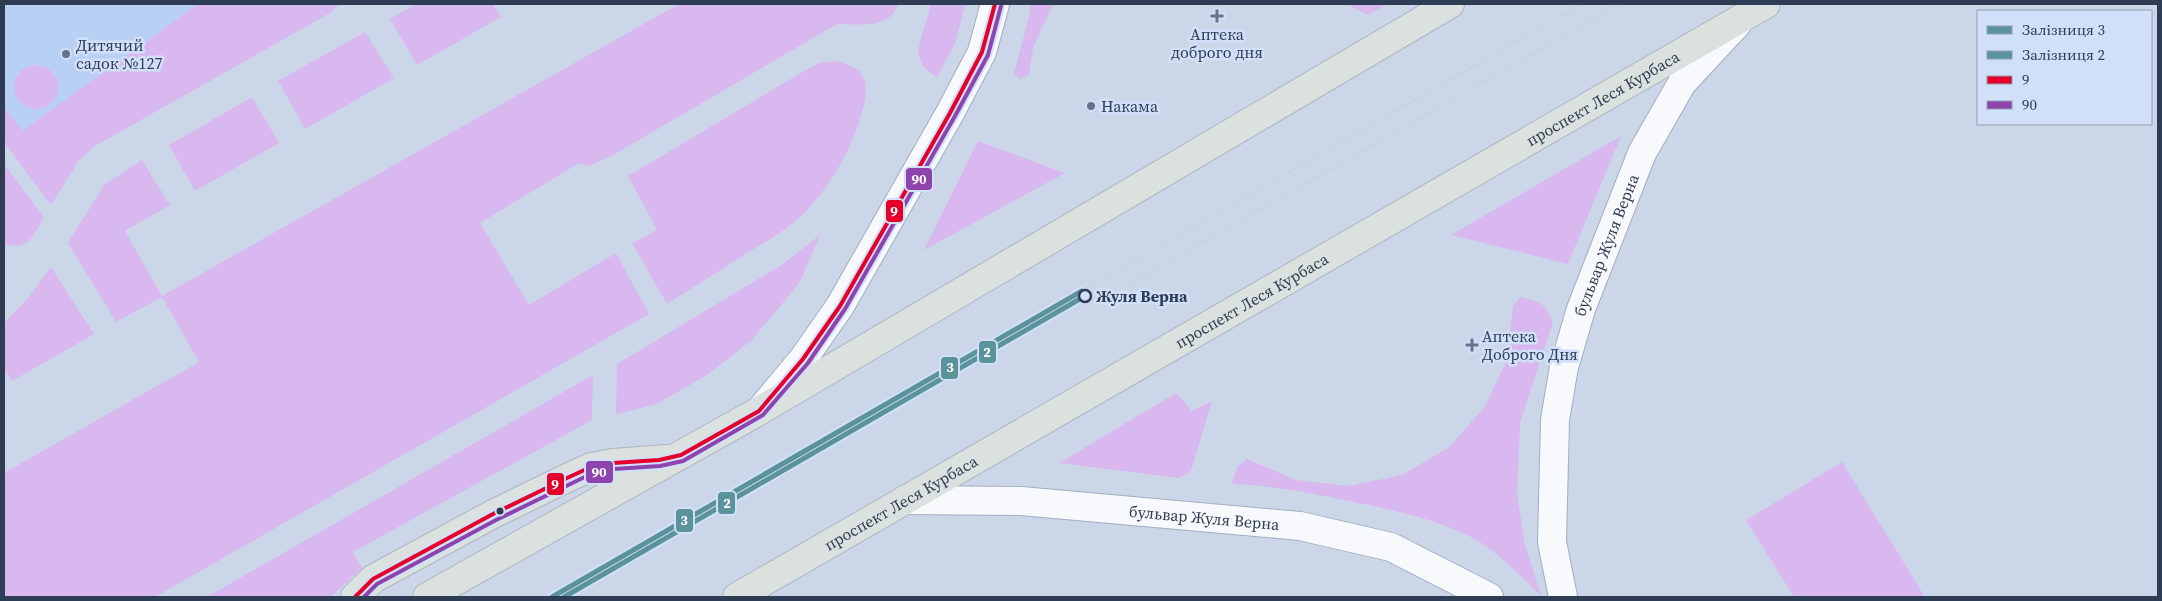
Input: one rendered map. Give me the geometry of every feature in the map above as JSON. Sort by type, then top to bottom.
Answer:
[{"type":"main road","points":[[428,597],[759,411],[1450,4]]},
{"type":"main road","name":"проспект Леся Курбаса","points":[[737,597],[1755,10]]},
{"type":"main road","points":[[355,597],[373,579],[493,514],[591,467],[681,456]]},
{"type":"street","points":[[759,411],[803,359],[840,306],[950,113],[982,52],[995,4]]},
{"type":"street","name":"бульвар Жуля Верна","points":[[1563,597],[1552,542],[1555,420],[1564,367],[1581,309],[1646,146],[1682,83],[1755,10]]},
{"type":"street","name":"бульвар Жуля Верна","points":[[905,500],[1021,501],[1300,526],[1391,547],[1489,597]]},
{"type":"shaded area","name":"Дитячий садок №127","points":[[4,4],[198,4],[4,145]]},
{"type":"shaded area","points":[[198,4],[340,4],[330,13],[95,146],[79,160],[51,205],[4,142],[4,106],[22,131]]},
{"type":"shaded area","points":[[416,4],[493,4],[501,17],[417,65],[390,19]]},
{"type":"shaded area","points":[[679,4],[898,4],[894,12],[881,22],[863,25],[837,24],[613,155],[589,166],[579,163],[480,223],[529,305],[616,253],[649,314],[155,597],[4,597],[4,473],[199,362],[162,297],[116,322],[68,243],[104,185],[142,160],[170,205],[125,231],[162,296]]},
{"type":"shaded area","points":[[930,4],[965,4],[955,44],[937,77],[921,61],[919,53]]},
{"type":"shaded area","points":[[1031,4],[1053,4],[1033,48],[1029,75],[1020,79],[1014,73]]},
{"type":"shaded area","points":[[1351,4],[1387,4],[1368,15],[1351,6]]},
{"type":"shaded area","points":[[365,32],[394,78],[305,129],[278,81]]},
{"type":"shaded area","points":[[837,61],[859,72],[863,77],[866,90],[863,109],[849,149],[827,186],[809,208],[788,227],[667,304],[632,243],[657,230],[628,176],[799,74],[819,63]]},
{"type":"shaded area","points":[[32,65],[40,65],[52,71],[58,87],[52,103],[40,109],[32,109],[20,103],[14,91],[14,83],[20,71]]},
{"type":"shaded area","points":[[252,97],[279,143],[195,191],[169,145]]},
{"type":"shaded area","points":[[1621,136],[1568,264],[1451,235]]},
{"type":"shaded area","points":[[978,141],[1065,173],[924,250]]},
{"type":"shaded area","points":[[4,164],[44,218],[29,241],[19,246],[4,244]]},
{"type":"shaded area","points":[[820,235],[800,282],[752,340],[707,375],[655,405],[616,414],[617,364],[780,266]]},
{"type":"shaded area","points":[[51,267],[94,334],[12,381],[4,368],[4,323],[29,297]]},
{"type":"shaded area","points":[[1520,297],[1541,304],[1547,310],[1553,322],[1520,423],[1517,494],[1525,544],[1541,596],[1506,562],[1486,546],[1451,528],[1393,510],[1320,495],[1232,484],[1237,467],[1247,459],[1296,480],[1349,486],[1402,475],[1448,448],[1484,408],[1507,360],[1513,306]]},
{"type":"shaded area","points":[[593,375],[592,420],[353,552],[362,568],[331,597],[207,597]]},
{"type":"shaded area","points":[[1176,393],[1192,411],[1212,401],[1191,471],[1179,478],[1059,463]]},
{"type":"shaded area","points":[[1842,462],[1925,597],[1794,597],[1746,520]]},
{"type":"tram line","points":[[1082,291],[1582,4]]},
{"type":"tram line","points":[[1092,306],[1620,4]]},
{"type":"rail line","name":"3","points":[[552,597],[1082,291]]},
{"type":"rail line","name":"2","points":[[564,597],[1085,296]]},
{"type":"transit line","name":"9","points":[[355,597],[373,579],[493,514],[567,478],[591,467],[613,463],[659,460],[681,455],[759,411],[803,359],[840,306],[950,113],[982,52],[995,4]]},
{"type":"transit line","name":"90","points":[[364,597],[377,584],[496,520],[593,473],[614,469],[660,466],[683,461],[763,415],[808,363],[845,309],[988,55],[1001,6]]},
{"type":"place","name":"Аптека доброго дня","points":[[1217,16]]},
{"type":"place","name":"Дитячий садок №127","points":[[66,54]]},
{"type":"place","name":"Накама","points":[[1091,106]]},
{"type":"place","name":"Жуля Верна","points":[[1085,296]]},
{"type":"place","name":"Аптека Доброго Дня","points":[[1472,345]]}]
